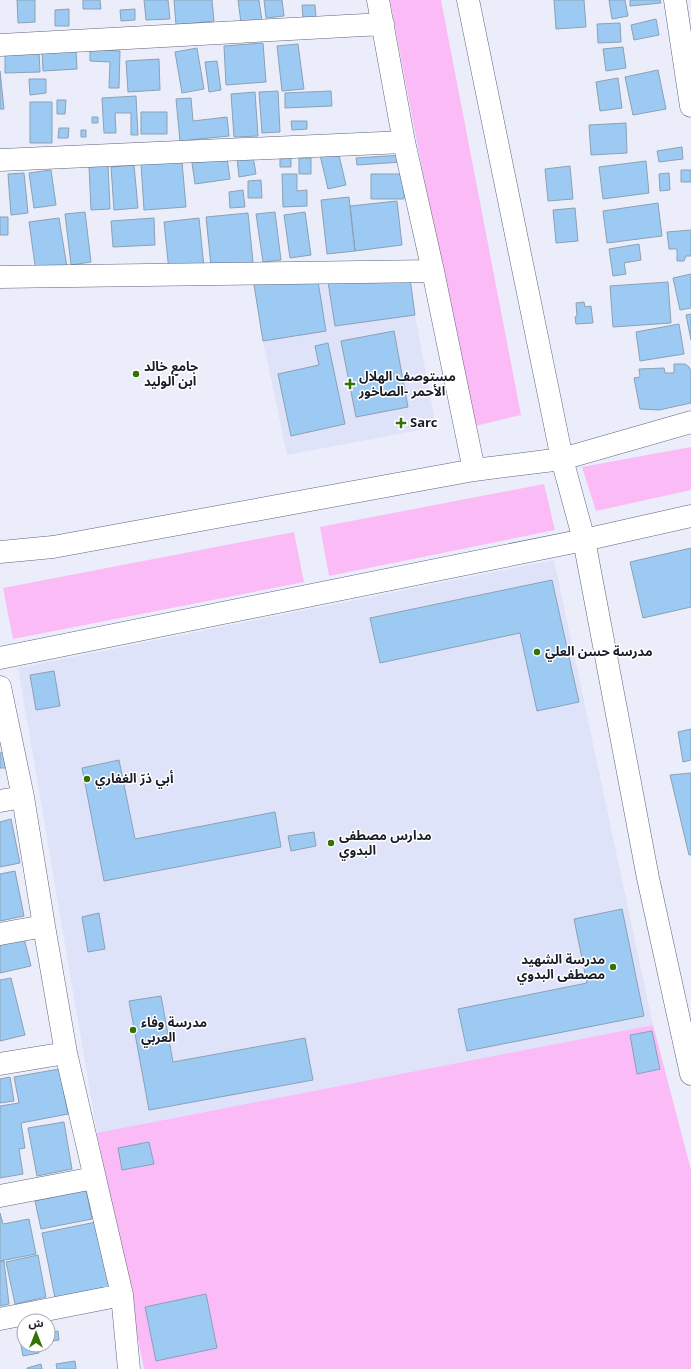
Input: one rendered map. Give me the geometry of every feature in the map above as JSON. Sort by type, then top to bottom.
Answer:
[{"type":"street","points":[[378,0],[404,142],[433,270],[474,470]]},
{"type":"street","points":[[468,0],[562,459],[584,540],[648,878],[691,1074]]},
{"type":"street","points":[[675,0],[691,106]]},
{"type":"street","points":[[0,45],[383,24]]},
{"type":"street","points":[[0,160],[404,142]]},
{"type":"street","points":[[0,277],[433,270]]},
{"type":"street","points":[[0,552],[53,547],[474,470],[562,459],[691,422]]},
{"type":"street","points":[[0,658],[584,540],[691,516]]},
{"type":"street","points":[[0,687],[23,797],[66,1053],[122,1295],[129,1369]]},
{"type":"street","points":[[0,801],[23,797]]},
{"type":"street","points":[[0,934],[44,926]]},
{"type":"street","points":[[0,1064],[66,1053]]},
{"type":"street","points":[[0,1196],[94,1178]]},
{"type":"street","points":[[0,1319],[122,1295]]},
{"type":"shaded area","points":[[390,0],[441,0],[521,415],[471,427]]},
{"type":"shaded area","name":"مستوصف الهلال الأحمر -الصاخور","points":[[409,271],[415,315],[436,427],[287,455],[263,341],[254,285],[317,275]]},
{"type":"shaded area","points":[[691,447],[691,490],[596,511],[582,467]]},
{"type":"shaded area","points":[[544,484],[555,530],[329,576],[320,527]]},
{"type":"shaded area","points":[[294,532],[304,582],[13,639],[3,588]]},
{"type":"shaded area","name":"مدارس مصطفى البدوي","points":[[554,560],[653,1025],[97,1133],[18,668]]},
{"type":"shaded area","points":[[653,1025],[691,1170],[691,1369],[144,1369],[97,1133]]},
{"type":"building","points":[[17,0],[35,0],[35,22],[18,23]]},
{"type":"building","points":[[83,0],[100,0],[101,9],[83,9]]},
{"type":"building","points":[[144,0],[168,0],[170,19],[146,20]]},
{"type":"building","points":[[174,0],[212,0],[214,21],[176,25]]},
{"type":"building","points":[[238,0],[259,0],[262,21],[241,23]]},
{"type":"building","points":[[264,0],[282,0],[284,16],[266,18]]},
{"type":"building","points":[[554,0],[584,0],[586,27],[556,29]]},
{"type":"building","points":[[609,0],[625,0],[628,16],[612,19]]},
{"type":"building","points":[[630,0],[660,0],[661,3],[630,6]]},
{"type":"building","points":[[302,5],[315,5],[316,17],[303,18]]},
{"type":"building","points":[[69,9],[69,26],[55,26],[55,10]]},
{"type":"building","points":[[135,9],[135,20],[121,21],[120,10]]},
{"type":"building","points":[[656,19],[659,35],[634,40],[631,25]]},
{"type":"building","points":[[620,23],[621,42],[598,43],[597,24]]},
{"type":"building","points":[[263,43],[266,82],[226,85],[224,46]]},
{"type":"building","points":[[298,44],[304,89],[282,91],[277,46]]},
{"type":"building","points":[[623,47],[626,68],[606,71],[603,49]]},
{"type":"building","points":[[197,48],[204,89],[182,93],[175,52]]},
{"type":"building","points":[[90,49],[120,51],[119,88],[109,88],[110,62],[90,61]]},
{"type":"building","points":[[76,50],[77,69],[43,71],[42,51]]},
{"type":"building","points":[[39,52],[40,72],[5,73],[5,54]]},
{"type":"building","points":[[159,59],[160,90],[128,92],[126,61]]},
{"type":"building","points":[[217,61],[221,90],[209,92],[205,62]]},
{"type":"building","points":[[658,70],[666,109],[633,115],[625,77]]},
{"type":"building","points":[[0,71],[4,109],[0,109]]},
{"type":"building","points":[[618,78],[622,108],[600,111],[596,82]]},
{"type":"building","points":[[29,79],[46,79],[46,93],[30,95]]},
{"type":"building","points":[[278,91],[280,132],[262,133],[259,92]]},
{"type":"building","points":[[331,91],[332,106],[285,108],[285,93]]},
{"type":"building","points":[[255,92],[258,136],[234,137],[231,94]]},
{"type":"building","points":[[136,96],[138,135],[131,135],[131,113],[115,113],[116,133],[104,133],[102,98]]},
{"type":"building","points":[[191,98],[193,121],[227,117],[229,136],[180,141],[176,99]]},
{"type":"building","points":[[57,100],[66,100],[65,114],[57,114]]},
{"type":"building","points":[[30,102],[52,102],[52,143],[30,143]]},
{"type":"building","points":[[141,112],[167,112],[167,134],[141,134]]},
{"type":"building","points":[[92,117],[98,117],[98,123],[92,123]]},
{"type":"building","points":[[291,121],[307,121],[307,129],[292,130]]},
{"type":"building","points":[[626,123],[627,153],[591,155],[589,125]]},
{"type":"building","points":[[59,128],[69,128],[68,138],[58,138]]},
{"type":"building","points":[[81,130],[86,130],[86,137],[81,137]]},
{"type":"building","points":[[682,147],[683,159],[659,162],[657,151]]},
{"type":"building","points":[[338,151],[346,185],[328,189],[320,155]]},
{"type":"building","points":[[402,155],[402,162],[357,165],[356,158]]},
{"type":"building","points":[[253,156],[256,174],[239,177],[237,158]]},
{"type":"building","points":[[227,158],[230,179],[195,184],[192,163]]},
{"type":"building","points":[[291,158],[291,167],[280,167],[280,159]]},
{"type":"building","points":[[299,158],[311,158],[311,174],[299,174]]},
{"type":"building","points":[[646,161],[649,193],[603,199],[599,167]]},
{"type":"building","points":[[182,162],[186,207],[144,210],[141,164]]},
{"type":"building","points":[[108,165],[110,209],[91,210],[89,166]]},
{"type":"building","points":[[134,165],[138,208],[114,210],[111,167]]},
{"type":"building","points":[[570,166],[573,199],[548,201],[545,169]]},
{"type":"building","points":[[51,170],[56,205],[34,208],[29,173]]},
{"type":"building","points":[[681,170],[691,170],[691,182],[681,182]]},
{"type":"building","points":[[24,173],[28,213],[11,215],[8,174]]},
{"type":"building","points":[[669,173],[670,190],[660,191],[659,174]]},
{"type":"building","points":[[282,174],[297,174],[297,191],[307,190],[307,206],[283,207]]},
{"type":"building","points":[[371,174],[404,174],[404,199],[371,199]]},
{"type":"building","points":[[261,180],[262,198],[248,198],[248,181]]},
{"type":"building","points":[[243,190],[245,207],[230,208],[229,192]]},
{"type":"building","points":[[349,197],[355,251],[327,254],[321,200]]},
{"type":"building","points":[[397,201],[402,245],[355,251],[350,206]]},
{"type":"building","points":[[658,203],[662,236],[607,243],[603,211]]},
{"type":"building","points":[[575,208],[578,241],[556,243],[553,210]]},
{"type":"building","points":[[85,212],[91,262],[71,265],[65,214]]},
{"type":"building","points":[[275,212],[281,260],[263,262],[256,214]]},
{"type":"building","points":[[305,212],[311,255],[290,258],[284,215]]},
{"type":"building","points":[[248,213],[253,262],[211,266],[206,217]]},
{"type":"building","points":[[0,217],[8,217],[8,235],[0,235]]},
{"type":"building","points":[[59,218],[67,267],[36,272],[29,222]]},
{"type":"building","points":[[154,218],[155,245],[113,247],[111,221]]},
{"type":"building","points":[[199,218],[204,267],[169,271],[164,222]]},
{"type":"building","points":[[691,230],[691,256],[686,256],[684,261],[677,261],[677,249],[669,249],[667,232]]},
{"type":"building","points":[[639,244],[641,260],[624,263],[626,274],[613,276],[609,249]]},
{"type":"building","points":[[409,271],[415,315],[335,326],[328,282]]},
{"type":"building","points":[[691,274],[691,308],[680,310],[673,278]]},
{"type":"building","points":[[317,275],[326,331],[263,341],[254,285]]},
{"type":"building","points":[[668,282],[671,323],[613,327],[610,286]]},
{"type":"building","points":[[584,302],[585,307],[591,306],[593,323],[576,324],[576,303]]},
{"type":"building","points":[[691,314],[691,340],[686,315]]},
{"type":"building","points":[[679,324],[684,354],[640,361],[636,332]]},
{"type":"building","points":[[394,331],[408,407],[356,417],[341,341]]},
{"type":"building","points":[[328,343],[345,424],[291,436],[278,374],[319,365],[315,346]]},
{"type":"building","points":[[674,364],[685,364],[691,371],[691,403],[659,410],[640,409],[634,378],[640,377],[639,369],[664,368],[665,373],[674,373]]},
{"type":"building","points":[[691,548],[691,607],[643,618],[630,562]]},
{"type":"building","points":[[552,580],[579,702],[537,711],[520,633],[380,663],[370,618]]},
{"type":"building","points":[[54,671],[60,706],[36,710],[30,675]]},
{"type":"building","points":[[691,729],[691,760],[683,762],[678,732]]},
{"type":"building","points":[[4,752],[6,768],[0,768],[0,753]]},
{"type":"building","points":[[119,760],[135,839],[275,812],[281,847],[104,881],[82,768]]},
{"type":"building","points":[[691,773],[691,855],[689,855],[670,775]]},
{"type":"building","points":[[11,819],[20,863],[0,867],[0,822]]},
{"type":"building","points":[[314,832],[316,846],[291,851],[288,836]]},
{"type":"building","points":[[15,871],[24,916],[0,921],[0,874]]},
{"type":"building","points":[[622,909],[644,1016],[467,1051],[458,1009],[587,983],[574,919]]},
{"type":"building","points":[[99,913],[105,949],[88,952],[82,917]]},
{"type":"building","points":[[23,934],[31,966],[0,973],[0,940]]},
{"type":"building","points":[[11,978],[25,1035],[0,1041],[0,980]]},
{"type":"building","points":[[161,996],[173,1062],[305,1038],[313,1080],[149,1110],[129,1001]]},
{"type":"building","points":[[652,1031],[660,1069],[637,1074],[630,1035]]},
{"type":"building","points":[[59,1069],[68,1114],[21,1123],[25,1148],[19,1149],[23,1174],[0,1178],[0,1106],[19,1103],[14,1077]]},
{"type":"building","points":[[10,1077],[14,1101],[0,1103],[0,1079]]},
{"type":"building","points":[[64,1122],[72,1169],[37,1176],[28,1128]]},
{"type":"building","points":[[149,1142],[154,1164],[122,1170],[118,1148]]},
{"type":"building","points":[[86,1190],[92,1219],[41,1229],[35,1201]]},
{"type":"building","points":[[0,1213],[3,1224],[29,1219],[36,1254],[0,1261]]},
{"type":"building","points":[[96,1222],[109,1287],[55,1298],[42,1233]]},
{"type":"building","points":[[38,1255],[46,1297],[15,1304],[6,1262]]},
{"type":"building","points":[[4,1261],[9,1304],[0,1306],[0,1262]]},
{"type":"building","points":[[206,1294],[217,1348],[156,1361],[145,1307]]},
{"type":"building","points":[[56,1331],[58,1331],[59,1340],[56,1341]]},
{"type":"building","points":[[22,1353],[39,1353],[23,1356]]},
{"type":"building","points":[[75,1361],[76,1369],[57,1369],[56,1364]]},
{"type":"building","points":[[41,1364],[42,1369],[27,1369],[27,1368]]},
{"type":"place","name":"جامع خالد ابن الوليد","points":[[136,374]]},
{"type":"place","name":"مستوصف الهلال الأحمر -الصاخور","points":[[350,384]]},
{"type":"place","name":"Sarc","points":[[401,423]]},
{"type":"place","name":"مدرسة حسن العليّ","points":[[537,652]]},
{"type":"place","name":"أبي ذرّ الغفاري","points":[[87,779]]},
{"type":"place","name":"مدارس مصطفى البدوي","points":[[331,843]]},
{"type":"place","name":"مدرسة الشهيد مصطفى البدوي","points":[[613,967]]},
{"type":"place","name":"مدرسة وفاء العربي","points":[[133,1030]]}]
